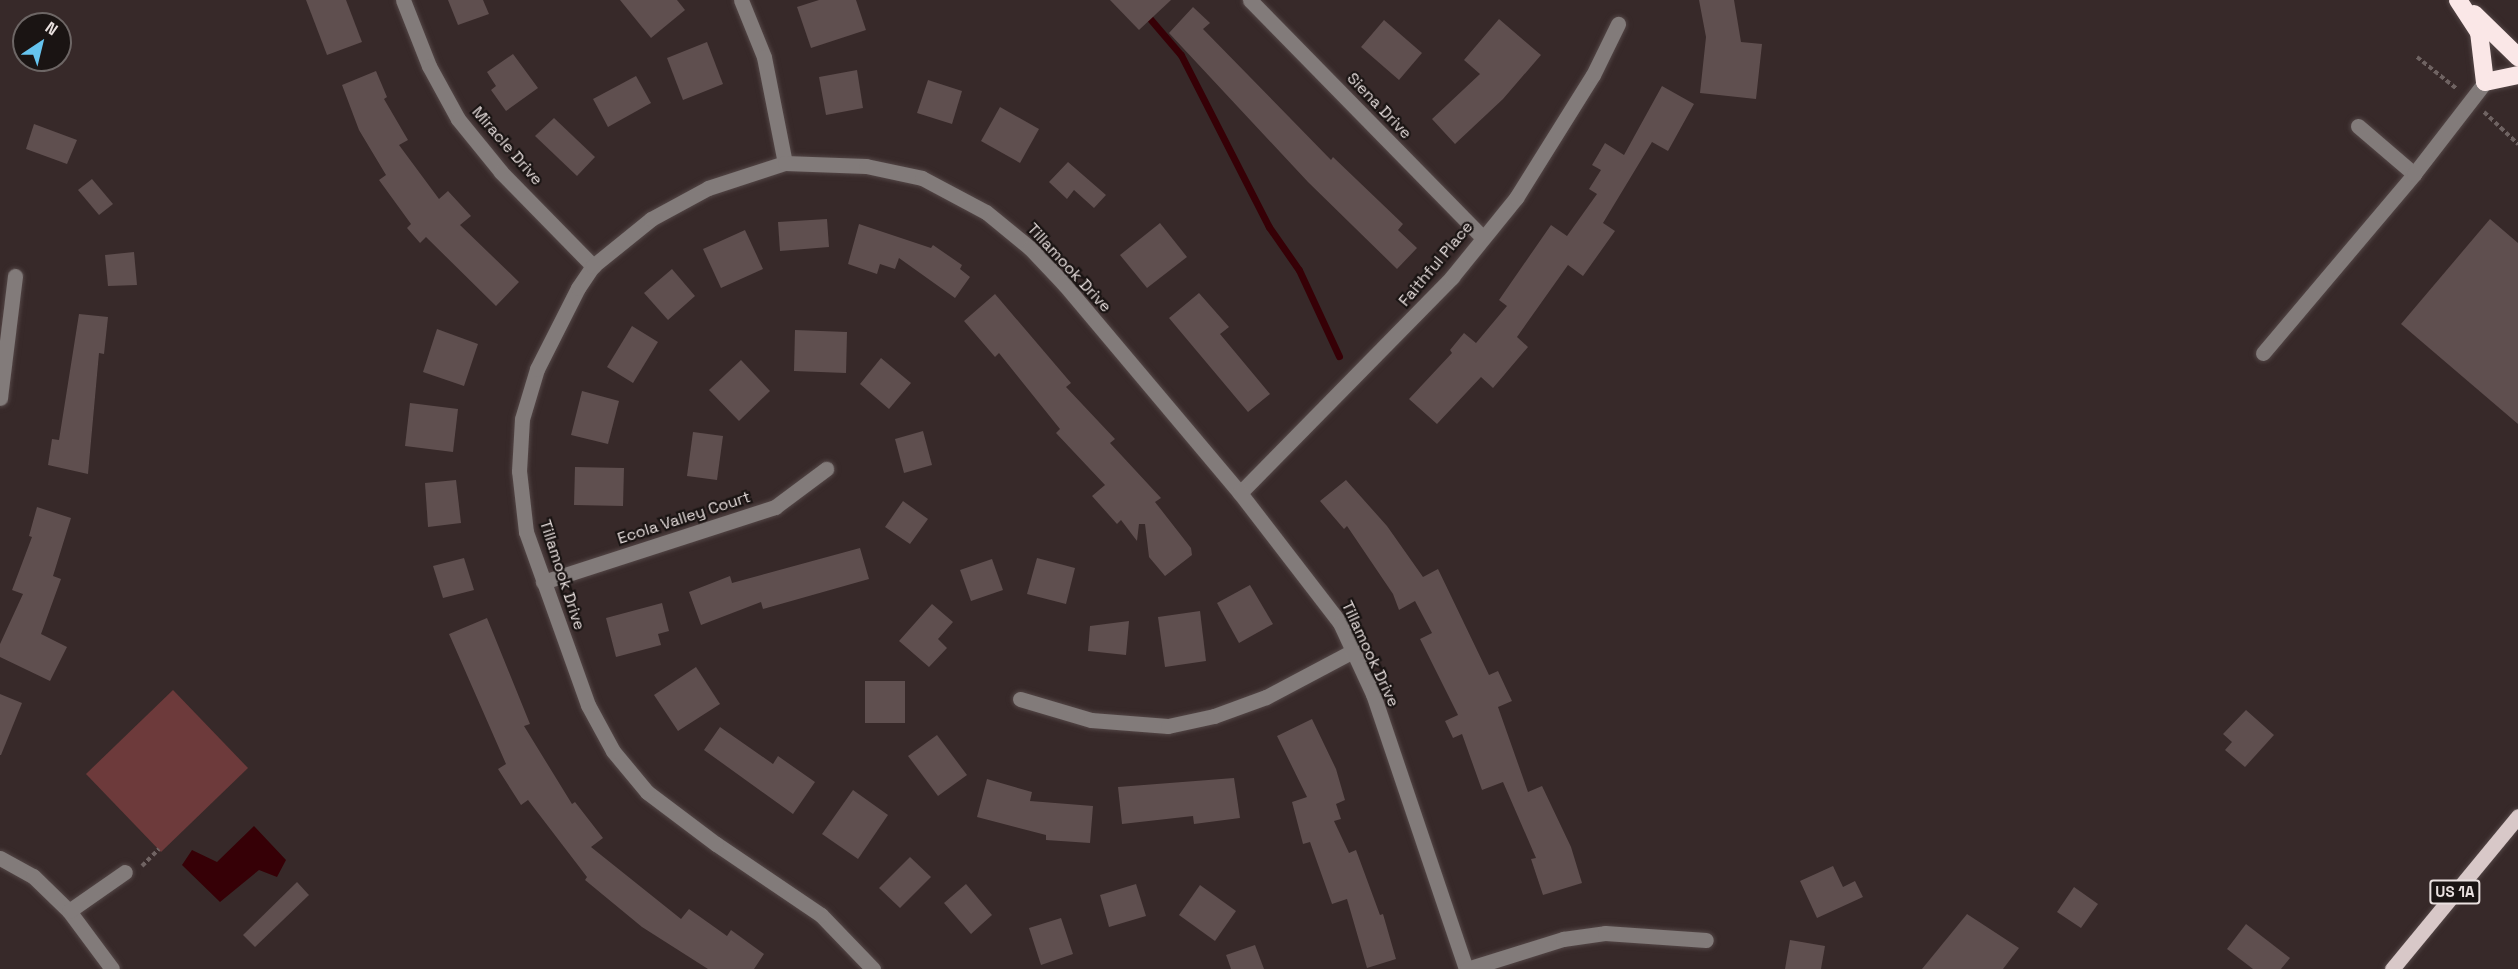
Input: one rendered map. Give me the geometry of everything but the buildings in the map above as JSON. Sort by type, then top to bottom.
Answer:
[{"type":"highway","points":[[2459,0],[2518,57]]},
{"type":"highway","points":[[2459,0],[2479,32],[2486,82],[2518,75]]},
{"type":"main road","name":"US 1A","points":[[2392,969],[2518,816]]},
{"type":"street","name":"Miracle Drive","points":[[403,0],[429,66],[458,119],[501,172],[593,266]]},
{"type":"street","points":[[741,0],[764,57],[784,163]]},
{"type":"street","name":"Siena Drive","points":[[1252,1],[1482,237]]},
{"type":"street","name":"Faithful Place","points":[[1240,493],[1418,315],[1516,198],[1551,144],[1618,24]]},
{"type":"street","points":[[2263,353],[2414,174],[2486,82]]},
{"type":"street","points":[[2358,126],[2414,174]]},
{"type":"street","name":"Tillamook Drive","points":[[873,969],[821,915],[716,844],[647,792],[613,751],[588,705],[526,532],[519,471],[522,419],[537,369],[555,330],[593,266],[651,219],[708,188],[784,163],[866,166],[922,178],[986,212],[1030,248],[1064,284],[1240,493],[1323,597],[1340,623],[1351,652],[1372,694],[1466,969]]},
{"type":"street","points":[[0,398],[15,276]]},
{"type":"street","name":"Ecola Valley Court","points":[[543,582],[775,507],[826,469]]},
{"type":"street","points":[[1020,699],[1091,720],[1168,726],[1214,716],[1266,697],[1351,652]]},
{"type":"street","points":[[0,858],[33,876],[69,911],[112,969]]},
{"type":"street","points":[[69,911],[125,872]]},
{"type":"street","points":[[1466,969],[1563,939],[1605,933],[1706,940]]},
{"type":"path","points":[[2417,57],[2460,91]]},
{"type":"path","points":[[2480,109],[2518,144]]},
{"type":"path","points":[[149,860],[159,849]]},
{"type":"shaded area","points":[[173,690],[248,768],[161,852],[86,774]]},
{"type":"shaded area","points":[[254,826],[286,860],[277,877],[259,870],[220,902],[182,865],[192,850],[217,862]]},
{"type":"waterway","points":[[1134,0],[1181,55],[1269,227],[1299,270],[1339,356]]}]
